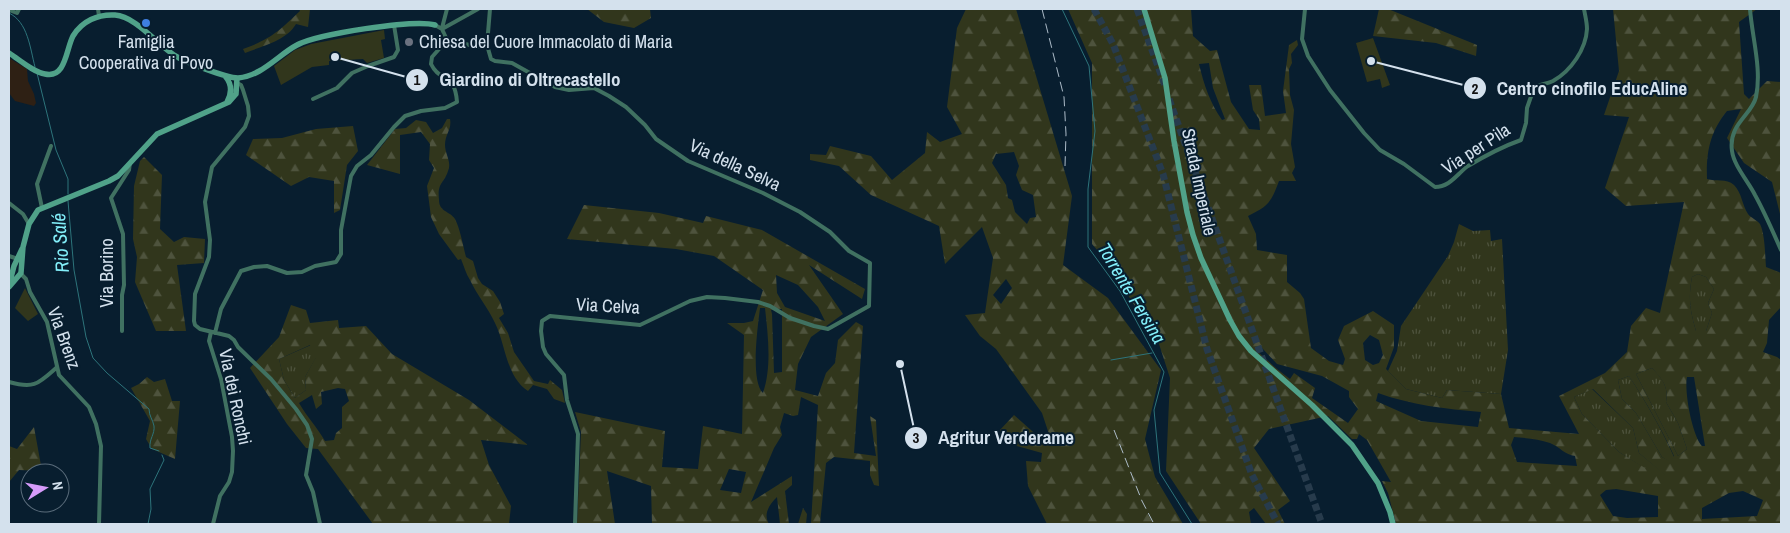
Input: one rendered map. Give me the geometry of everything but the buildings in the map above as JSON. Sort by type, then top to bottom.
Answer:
[{"type":"street","points":[[9,10],[17,13],[19,9]]},
{"type":"street","points":[[98,9],[99,16]]},
{"type":"street","points":[[442,30],[447,9]]},
{"type":"street","points":[[442,30],[478,9]]},
{"type":"street","points":[[230,82],[259,71],[302,42],[394,25],[415,23],[435,25],[442,30],[447,40],[479,47],[487,46],[490,9]]},
{"type":"street","name":"Strada Imperiale","points":[[1144,9],[1165,78],[1177,158],[1193,235],[1201,258],[1230,320],[1239,336],[1252,352],[1312,405],[1352,445],[1382,489],[1393,524]]},
{"type":"street","name":"Via per Pila","points":[[1305,9],[1302,39],[1308,56],[1330,90],[1364,134],[1380,150],[1404,164],[1436,187],[1445,186],[1468,166],[1521,140],[1526,124],[1527,108],[1534,88],[1552,81],[1564,73],[1583,47],[1587,28],[1584,9]]},
{"type":"street","points":[[1750,9],[1757,66],[1757,84],[1754,103],[1739,122],[1734,134],[1732,152],[1764,212],[1781,250]]},
{"type":"street","points":[[9,53],[38,72],[50,75],[58,72],[74,36],[87,21],[99,16],[122,14],[176,57],[238,80],[246,98],[247,122],[236,140],[212,167],[205,202],[210,240],[209,257],[195,294],[194,321],[195,325],[200,329],[228,336],[234,340],[238,348],[276,385],[307,425],[312,439],[306,475],[313,492],[320,524]]},
{"type":"street","points":[[313,99],[337,88],[352,73],[394,57],[398,50],[394,25]]},
{"type":"street","name":"Via dei Ronchi","points":[[213,524],[220,496],[229,482],[232,472],[233,451],[221,379],[209,341],[221,309],[241,271],[267,266],[287,273],[302,272],[315,266],[336,262],[342,254],[340,230],[351,176],[357,166],[371,155],[405,116],[445,108],[457,102],[456,89],[431,64],[432,58],[447,40]]},
{"type":"street","name":"Via della Selva","points":[[487,46],[491,59],[520,66],[527,73],[555,87],[569,90],[594,88],[609,96],[626,107],[656,138],[688,160],[764,193],[800,212],[830,232],[849,251],[870,263],[869,306]]},
{"type":"street","points":[[224,105],[231,93],[230,82],[226,76]]},
{"type":"street","points":[[224,105],[234,98],[238,80]]},
{"type":"street","name":"Via Borino","points":[[9,287],[20,274],[20,260],[29,224],[36,213],[42,208],[114,179],[148,141],[161,131],[224,105]]},
{"type":"street","points":[[42,208],[38,184],[51,146]]},
{"type":"street","name":"Via Borino","points":[[122,331],[122,296],[124,285],[123,234],[111,198],[129,170],[130,162]]},
{"type":"street","points":[[9,203],[23,214],[29,224]]},
{"type":"street","points":[[9,256],[20,260]]},
{"type":"street","name":"Via Borino","points":[[9,287],[13,270],[20,260]]},
{"type":"street","points":[[13,270],[14,274],[20,274]]},
{"type":"street","name":"Via Brenz","points":[[20,274],[27,281],[30,292],[46,322],[59,375],[89,407],[96,424],[101,446],[99,524]]},
{"type":"street","name":"Via Celva","points":[[575,524],[578,434],[567,400],[564,375],[546,354],[543,347],[542,321],[550,316],[640,325],[690,301],[707,297],[758,302],[770,306],[786,316],[828,329],[869,306]]},
{"type":"street","points":[[9,382],[23,386],[34,384],[56,368]]},
{"type":"shaded area","points":[[9,58],[27,69],[28,81],[36,103],[34,106],[15,101],[9,93]]},
{"type":"green space","points":[[299,9],[310,9],[308,27],[296,24],[292,30],[280,39],[245,53],[243,49],[261,42],[274,34],[300,11]]},
{"type":"green space","points":[[587,9],[650,9],[651,18],[634,28],[604,22]]},
{"type":"green space","points":[[966,9],[1016,9],[1072,196],[1063,265],[1108,298],[1161,370],[1145,439],[1155,477],[1183,524],[1047,524],[1028,486],[1026,461],[1041,462],[1042,453],[1006,443],[1000,430],[1014,415],[1041,439],[1049,434],[1042,413],[996,349],[980,336],[965,315],[985,313],[993,258],[982,227],[945,264],[939,226],[871,195],[839,166],[810,160],[810,154],[826,155],[830,146],[871,156],[892,180],[925,153],[927,132],[940,142],[962,134],[947,107],[957,28]],"holes":[[[1014,152],[1019,166],[1016,175],[1022,190],[1033,195],[1036,217],[1030,218],[1027,224],[1015,212],[1012,200],[1008,198],[1006,185],[992,163],[996,154]],[[1006,279],[1012,288],[1001,304],[993,295]]]},
{"type":"green space","points":[[1068,9],[1191,9],[1193,36],[1210,51],[1217,50],[1231,102],[1249,129],[1260,130],[1259,119],[1253,110],[1249,85],[1261,85],[1265,116],[1286,113],[1283,91],[1289,45],[1297,40],[1298,45],[1291,54],[1292,63],[1289,69],[1290,95],[1294,110],[1291,144],[1295,167],[1292,173],[1296,181],[1279,181],[1268,203],[1248,216],[1256,234],[1257,250],[1287,255],[1287,282],[1304,299],[1311,348],[1329,361],[1343,365],[1345,359],[1338,340],[1344,326],[1373,311],[1394,325],[1394,347],[1386,369],[1406,389],[1442,398],[1447,390],[1501,394],[1509,428],[1579,434],[1559,396],[1605,373],[1627,352],[1631,326],[1646,308],[1660,313],[1684,202],[1626,206],[1605,188],[1629,117],[1604,115],[1619,71],[1613,9],[1757,9],[1739,22],[1744,94],[1749,99],[1767,81],[1781,82],[1781,218],[1772,182],[1744,163],[1727,138],[1741,109],[1727,111],[1713,135],[1708,151],[1707,179],[1728,182],[1737,188],[1748,214],[1762,228],[1766,267],[1781,273],[1781,307],[1769,320],[1767,343],[1763,352],[1781,360],[1781,524],[1396,524],[1388,493],[1382,481],[1391,482],[1367,440],[1359,434],[1357,439],[1352,439],[1328,416],[1269,429],[1254,448],[1290,501],[1278,510],[1285,524],[1266,524],[1254,508],[1249,512],[1251,524],[1201,524],[1166,471],[1170,378],[1159,344],[1105,259],[1092,244],[1092,63]],"holes":[[[1209,63],[1213,88],[1225,119],[1222,120],[1214,107],[1199,64]],[[1698,274],[1706,277],[1714,289],[1708,303],[1712,313],[1706,331],[1696,331],[1690,304],[1692,277]],[[1370,335],[1379,340],[1383,355],[1379,363],[1373,365],[1365,360],[1363,343]],[[1262,348],[1277,364],[1322,376],[1349,391],[1349,397],[1358,409],[1348,423],[1312,398],[1315,388],[1294,373],[1290,379],[1257,351]],[[1652,368],[1662,380],[1666,388],[1666,402],[1678,423],[1687,449],[1678,456],[1636,374]],[[1629,376],[1653,415],[1674,456],[1670,461],[1662,457],[1636,413],[1622,399],[1618,380]],[[1687,377],[1694,377],[1705,446],[1702,446],[1695,433],[1688,402]],[[1593,389],[1633,428],[1639,453],[1666,476],[1658,476],[1619,452],[1582,414],[1574,397]],[[1378,393],[1403,401],[1429,406],[1481,412],[1478,427],[1421,421],[1376,401]],[[1514,437],[1550,443],[1575,456],[1577,466],[1517,462],[1511,445]],[[1616,489],[1658,496],[1658,517],[1627,518],[1613,516],[1600,495],[1606,490]],[[1743,491],[1763,500],[1757,516],[1702,519],[1702,508],[1729,493]]]},
{"type":"green space","points":[[1379,9],[1388,9],[1477,45],[1476,56],[1436,43],[1373,36]]},
{"type":"green space","points":[[384,30],[385,39],[381,40],[384,58],[367,63],[363,59],[329,61],[329,65],[312,67],[281,85],[274,66],[295,50],[311,44]]},
{"type":"green space","points":[[1373,38],[1390,85],[1382,88],[1380,79],[1367,82],[1356,43]]},
{"type":"green space","points":[[447,119],[450,119],[450,123],[445,145],[449,168],[439,190],[439,204],[455,219],[466,257],[473,261],[478,278],[482,284],[493,291],[500,302],[504,314],[499,318],[508,333],[514,352],[534,381],[548,384],[550,380],[562,390],[565,403],[554,399],[547,389],[533,385],[528,391],[515,378],[492,317],[469,278],[461,259],[458,260],[439,234],[431,217],[427,186],[434,168],[429,160],[430,144],[421,132],[400,135],[400,174],[367,165],[395,129],[406,128],[416,120],[426,122],[433,133],[442,128]]},
{"type":"green space","points":[[353,126],[358,151],[347,165],[340,210],[334,213],[334,181],[309,177],[291,186],[246,155],[253,139],[282,138],[316,129]]},
{"type":"green space","points":[[144,157],[162,175],[160,229],[174,242],[184,237],[205,239],[204,263],[177,265],[186,331],[156,331],[135,282],[137,257],[133,239],[134,186],[140,161]]},
{"type":"green space","points":[[584,205],[659,213],[703,223],[706,216],[762,230],[865,289],[862,299],[809,265],[843,314],[811,337],[798,364],[795,390],[818,396],[826,373],[835,363],[838,340],[856,322],[863,326],[854,453],[876,456],[870,416],[876,420],[879,486],[874,485],[870,475],[870,461],[834,457],[826,463],[820,524],[811,524],[818,405],[801,397],[798,415],[793,416],[784,413],[780,427],[782,435],[774,448],[751,502],[792,476],[792,485],[785,491],[789,524],[780,524],[777,497],[767,513],[769,524],[652,524],[651,486],[607,471],[615,524],[577,524],[581,432],[575,412],[665,431],[662,467],[698,469],[703,426],[742,434],[744,335],[727,323],[753,321],[763,290],[714,256],[676,249],[567,239]],"holes":[[[776,275],[798,285],[818,307],[825,321],[785,307],[777,293]],[[760,308],[765,308],[768,340],[768,373],[763,393],[759,387],[757,377],[757,339]],[[782,309],[782,372],[774,373],[771,310]],[[729,469],[746,472],[741,493],[720,490]]]},
{"type":"green space","points":[[1459,224],[1473,231],[1490,230],[1491,241],[1502,239],[1508,350],[1501,394],[1447,390],[1442,398],[1406,389],[1388,371],[1397,351],[1401,326],[1448,256]]},
{"type":"green space","points":[[1698,274],[1706,277],[1714,289],[1708,303],[1712,313],[1706,331],[1696,331],[1691,310],[1690,291],[1692,277]]},
{"type":"green space","points":[[25,288],[38,314],[28,321],[15,308]]},
{"type":"green space","points":[[291,305],[306,310],[310,323],[338,320],[339,328],[366,326],[392,354],[469,400],[528,445],[481,440],[489,465],[511,506],[509,524],[373,524],[318,449],[306,448],[287,424],[250,368],[279,337]],"holes":[[[310,345],[316,357],[305,377],[306,390],[295,398],[284,380],[279,359]],[[338,388],[345,389],[349,401],[342,407],[342,428],[336,433],[334,440],[325,441],[299,403],[312,395],[316,409],[322,404],[321,392]]]},
{"type":"green space","points":[[311,345],[317,356],[305,377],[306,390],[295,398],[284,380],[279,359]]},
{"type":"green space","points":[[1652,368],[1666,387],[1666,402],[1678,423],[1687,449],[1678,456],[1636,374]]},
{"type":"green space","points":[[1629,376],[1669,446],[1674,457],[1670,462],[1662,457],[1636,413],[1622,399],[1618,380]]},
{"type":"green space","points":[[147,377],[154,382],[165,379],[172,401],[180,401],[175,459],[152,449],[146,439],[150,421],[131,388]]},
{"type":"green space","points":[[1592,389],[1633,428],[1639,453],[1667,476],[1658,477],[1619,452],[1582,414],[1574,397]]},
{"type":"green space","points":[[34,427],[41,463],[20,463],[20,470],[9,482],[9,446],[17,449]]},
{"type":"green space","points":[[803,508],[807,514],[806,524],[798,524]]},
{"type":"waterway","name":"Torrente Fersina","points":[[1062,9],[1089,66],[1095,131],[1088,189],[1088,247],[1120,291],[1164,372],[1154,410],[1160,473],[1192,524]]},
{"type":"waterway","name":"Rio Salé","points":[[9,13],[15,17],[24,29],[30,44],[35,67]]},
{"type":"waterway","name":"Rio Salé","points":[[37,73],[56,150],[68,179],[68,194]]},
{"type":"waterway","name":"Rio Salé","points":[[68,201],[74,270],[86,337],[93,358],[107,373],[149,409],[154,429],[150,448],[159,451]]},
{"type":"waterway","points":[[1111,360],[1152,353]]},
{"type":"waterway","name":"Rio Salé","points":[[148,524],[151,509],[150,489],[164,460],[162,455]]},
{"type":"tunnel","points":[[1094,9],[1113,44],[1163,174],[1207,349],[1252,475],[1278,524]]},
{"type":"tunnel","points":[[1137,9],[1166,88]]},
{"type":"tunnel","points":[[1169,99],[1322,524]]},
{"type":"railway","points":[[1042,9],[1064,97],[1065,166]]},
{"type":"railway","points":[[1114,430],[1142,501],[1154,524]]},
{"type":"place","name":"Famiglia Cooperativa di Povo","points":[[146,23]]},
{"type":"place","name":"Chiesa del Cuore Immacolato di Maria","points":[[409,42]]},
{"type":"place","name":"Giardino di Oltrecastello","points":[[335,57]]},
{"type":"place","name":"Centro cinofilo EducAline","points":[[1371,61]]},
{"type":"place","name":"Agritur Verderame","points":[[900,364]]}]
